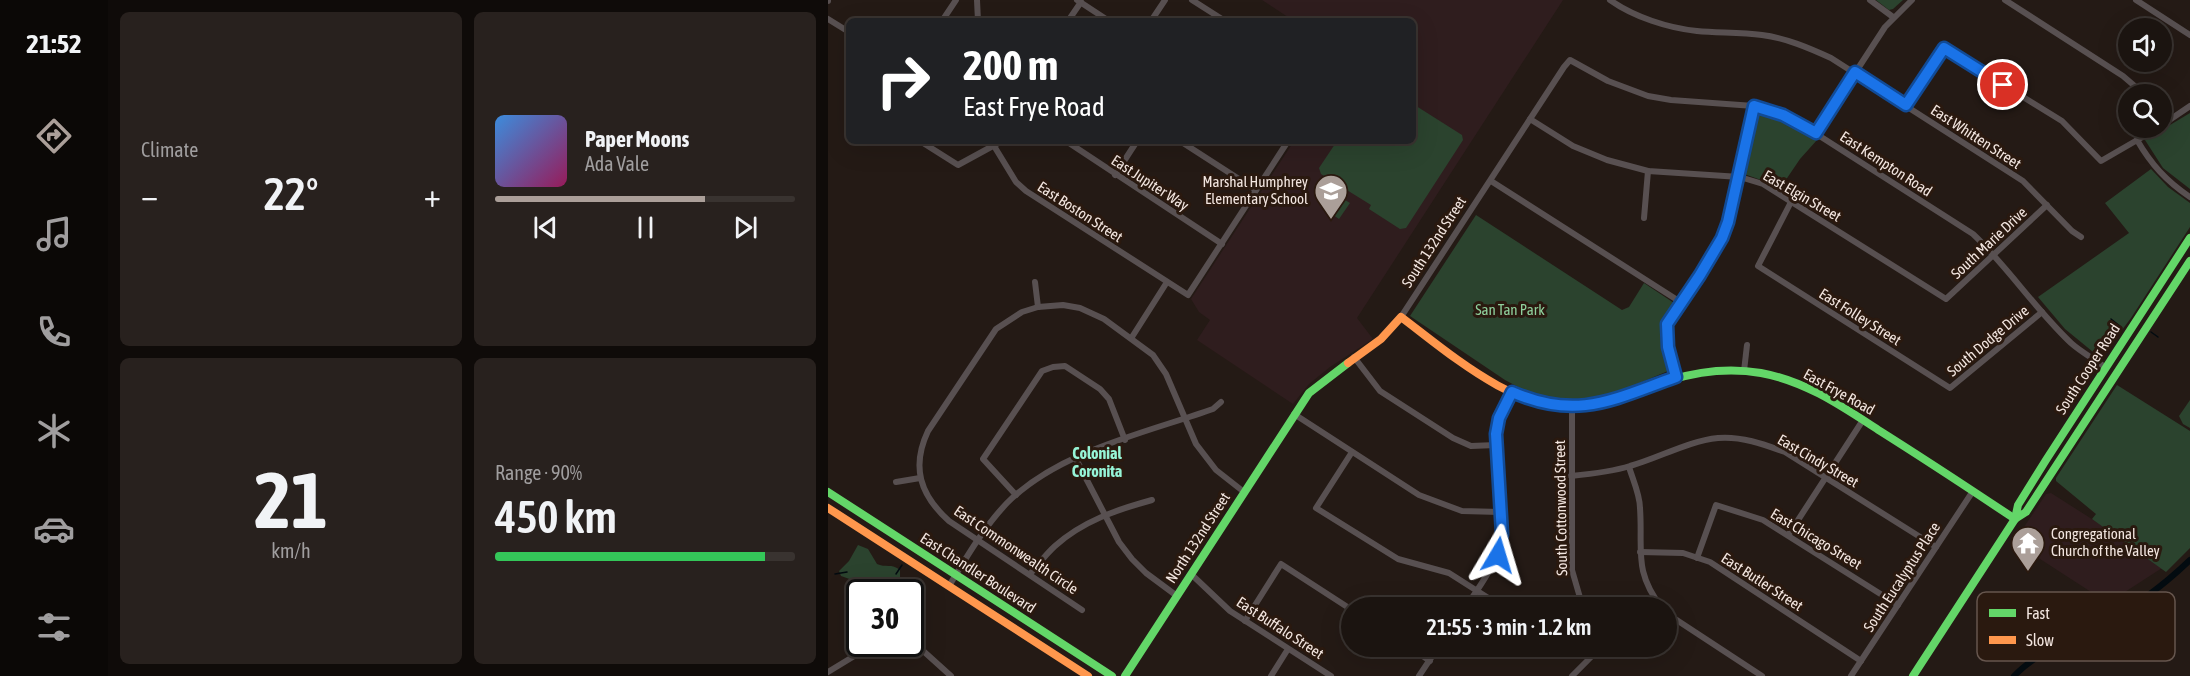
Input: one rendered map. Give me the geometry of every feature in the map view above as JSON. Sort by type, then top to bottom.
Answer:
[{"type":"main road","name":"South Cooper Road","points":[[2016,519],[2018,505],[2190,238]]},
{"type":"main road","name":"South Cooper Road","points":[[1913,676],[2016,519],[2026,512],[2190,261]]},
{"type":"main road","name":"South 132nd Street","points":[[1294,414],[1316,386],[1381,340],[1401,317]]},
{"type":"main road","name":"East Frye Road","points":[[1401,317],[1457,358],[1512,392],[1544,404],[1572,407],[1604,402],[1676,377],[1712,371],[1744,371],[1799,383],[1863,420],[2016,519]]},
{"type":"main road","points":[[2105,367],[2116,374]]},
{"type":"main road","name":"North 132nd Street","points":[[1125,676],[1294,414]]},
{"type":"main road","points":[[2035,478],[2045,483]]},
{"type":"main road","name":"East Chandler Boulevard","points":[[828,492],[1112,676]]},
{"type":"main road","name":"East Chandler Boulevard","points":[[828,508],[1088,676]]},
{"type":"street","points":[[944,18],[956,0]]},
{"type":"street","points":[[977,0],[978,18]]},
{"type":"street","points":[[1153,18],[1165,0]]},
{"type":"street","points":[[1192,0],[1220,18]]},
{"type":"street","name":"East Whitten Street","points":[[1610,0],[1641,16],[1673,27],[1695,31],[1761,34],[1807,47],[1855,72],[2024,182],[2072,231],[2081,237]]},
{"type":"street","points":[[1870,0],[1893,17]]},
{"type":"street","points":[[1816,133],[1893,17],[1912,0]]},
{"type":"street","points":[[2005,0],[2132,84]]},
{"type":"street","points":[[2136,0],[2190,35]]},
{"type":"street","points":[[1070,18],[1079,1],[1104,18]]},
{"type":"street","points":[[828,19],[846,30]]},
{"type":"street","points":[[1906,105],[1944,48],[2062,121],[2101,160],[2140,138]]},
{"type":"street","name":"East Kempton Road","points":[[1570,60],[1608,81],[1648,96],[1671,100],[1754,106],[1783,115],[1816,133],[1973,234],[1995,255],[2072,344],[2105,367]]},
{"type":"street","name":"South 132nd Street","points":[[1401,317],[1570,60]]},
{"type":"street","points":[[1676,377],[1668,347],[1667,324],[1722,238],[1740,177],[1754,106]]},
{"type":"street","points":[[2172,117],[2190,106]]},
{"type":"street","name":"East Elgin Street","points":[[1530,119],[1573,146],[1607,160],[1648,171],[1740,177],[1763,184],[1946,299]]},
{"type":"street","points":[[2137,140],[2157,170],[2173,186],[2190,196]]},
{"type":"street","points":[[925,144],[958,165],[992,144]]},
{"type":"street","name":"East Boston Street","points":[[992,144],[1016,182],[1026,191],[1188,295],[1222,244]]},
{"type":"street","name":"East Jupiter Way","points":[[1070,144],[1222,244]]},
{"type":"street","points":[[1115,175],[1135,144]]},
{"type":"street","points":[[1184,144],[1256,190]]},
{"type":"street","points":[[1222,244],[1286,144]]},
{"type":"street","points":[[1644,218],[1648,171]]},
{"type":"street","points":[[1491,181],[1682,303]]},
{"type":"street","name":"East Folley Street","points":[[1791,202],[1758,266],[1950,388]]},
{"type":"street","name":"South Marie Drive","points":[[1946,299],[2047,205]]},
{"type":"street","points":[[1035,282],[1038,306]]},
{"type":"street","points":[[1132,338],[1167,282]]},
{"type":"street","name":"East Commonwealth Circle","points":[[1082,610],[949,521],[934,508],[921,478],[922,444],[928,430],[996,329],[1022,312],[1038,306],[1063,305],[1080,308],[1104,319],[1153,354],[1166,374],[1196,444],[1216,470],[1244,492]]},
{"type":"street","name":"South Dodge Drive","points":[[1950,388],[2042,312]]},
{"type":"street","points":[[1744,371],[1747,345]]},
{"type":"street","points":[[1354,357],[1380,391],[1453,438],[1471,446],[1496,445]]},
{"type":"street","points":[[1016,495],[983,459],[1042,371],[1053,366],[1065,366],[1100,389],[1109,399],[1125,440]]},
{"type":"street","points":[[1472,597],[1498,555],[1502,534],[1496,434],[1499,418],[1512,392]]},
{"type":"street","points":[[949,586],[1005,505],[1048,471],[1125,440],[1213,409],[1221,402]]},
{"type":"street","name":"South Cottonwood Street","points":[[1572,407],[1572,570],[1580,597]]},
{"type":"street","points":[[1294,414],[1430,500],[1462,511],[1500,512]]},
{"type":"street","points":[[1789,534],[1863,420]]},
{"type":"street","name":"East Cindy Street","points":[[1571,476],[1629,467],[1718,438],[1740,439],[1785,452],[1936,547]]},
{"type":"street","points":[[1352,452],[1316,508],[1398,559],[1449,573],[1488,597]]},
{"type":"street","points":[[1076,459],[1119,542],[1146,573],[1177,596]]},
{"type":"street","points":[[1629,467],[1641,506],[1640,552],[1643,575],[1654,597]]},
{"type":"street","points":[[896,482],[921,478]]},
{"type":"street","name":"South Eucalyptus Place","points":[[1851,676],[1973,491]]},
{"type":"street","points":[[1030,574],[1054,546],[1088,522],[1152,500]]},
{"type":"street","name":"East Chicago Street","points":[[1697,558],[1716,505],[1763,520],[1789,534],[1898,605]]},
{"type":"street","name":"East Butler Street","points":[[1640,552],[1673,552],[1710,562],[1861,661]]},
{"type":"street","points":[[1245,621],[1281,564],[1341,603]]},
{"type":"street","name":"East Buffalo Street","points":[[1191,573],[1230,611],[1332,676]]},
{"type":"street","points":[[1677,620],[1762,676]]},
{"type":"street","points":[[1271,676],[1288,649]]},
{"type":"street","points":[[924,652],[951,676]]},
{"type":"street","points":[[828,672],[853,657]]},
{"type":"street","points":[[1424,657],[1430,661]]},
{"type":"street","points":[[1419,676],[1432,657]]},
{"type":"street","points":[[1574,674],[1592,657]]},
{"type":"shaded area","name":"Marshal Humphrey Elementary School","points":[[1262,0],[1563,0],[1357,318],[1373,339],[1330,367],[1309,384],[1293,404],[1197,340],[1210,320],[1199,312],[1191,299],[1292,144],[1416,144],[1416,18],[1289,18]]},
{"type":"shaded area","points":[[2051,493],[2106,528],[2162,568],[2125,592],[2091,592],[2014,542],[2046,494]]},
{"type":"green space","points":[[1876,0],[1903,0],[1889,10]]},
{"type":"green space","points":[[1416,106],[1462,135],[1463,140],[1406,228],[1400,229],[1369,209],[1371,205],[1321,174],[1319,168],[1335,144],[1416,144]]},
{"type":"green space","points":[[2190,113],[2190,189],[2163,168],[2145,140],[2172,138],[2172,124]]},
{"type":"green space","points":[[1763,114],[1787,123],[1817,140],[1800,159],[1779,190],[1764,181],[1744,174],[1755,119]]},
{"type":"green space","points":[[2151,169],[2168,187],[2190,203],[2190,227],[2131,318],[2104,354],[2098,356],[2065,329],[2038,297],[2129,233],[2105,203]]},
{"type":"green space","points":[[1330,191],[1350,203],[1339,219],[1320,206]]},
{"type":"green space","name":"San Tan Park","points":[[1476,215],[1622,310],[1629,307],[1644,283],[1674,303],[1662,337],[1668,371],[1600,397],[1578,400],[1555,399],[1531,394],[1505,380],[1410,316]]},
{"type":"green space","points":[[2117,385],[2190,431],[2190,548],[2166,572],[2092,519],[2096,514],[2056,481]]},
{"type":"green space","points":[[2190,400],[2190,428],[2183,424],[2179,416]]},
{"type":"green space","points":[[858,545],[868,549],[877,564],[900,570],[900,578],[850,579],[841,576],[839,571],[849,561]]},
{"type":"waterway","points":[[2111,319],[2121,327]]},
{"type":"waterway","points":[[2151,332],[2158,337]]},
{"type":"waterway","points":[[2152,592],[2190,560]]},
{"type":"waterway","points":[[896,574],[902,565]]},
{"type":"waterway","points":[[835,574],[847,572]]},
{"type":"waterway","points":[[2014,676],[2032,661]]},
{"type":"traffic: fast","points":[[1913,676],[2015,519],[2018,505],[2046,460],[2190,238]]},
{"type":"traffic: fast","points":[[2015,519],[2026,512],[2190,261]]},
{"type":"traffic: fast","points":[[1125,676],[1309,393],[1348,363]]},
{"type":"traffic: fast","points":[[1671,380],[1693,374],[1738,371],[1761,373],[1793,382],[1824,396],[1852,413],[2015,519]]},
{"type":"traffic: fast","points":[[828,492],[1112,676]]},
{"type":"traffic: slow","points":[[1348,363],[1381,339],[1401,317],[1463,363],[1510,392],[1558,407],[1594,405],[1671,380]]},
{"type":"traffic: slow","points":[[828,508],[1088,676]]},
{"type":"place","name":"Marshal Humphrey Elementary School","points":[[1331,220]]},
{"type":"place","name":"Congregational Church of the Valley","points":[[2028,572]]},
{"type":"district","name":"Colonial Coronita","points":[[1097,462]]},
{"type":"route","points":[[1498,555],[1502,534],[1496,434],[1499,418],[1512,392],[1552,406],[1581,406],[1613,400],[1676,377],[1668,347],[1667,324],[1722,238],[1740,177],[1754,106],[1783,115],[1816,133],[1855,72],[1906,105],[1944,48],[2003,85]]}]
